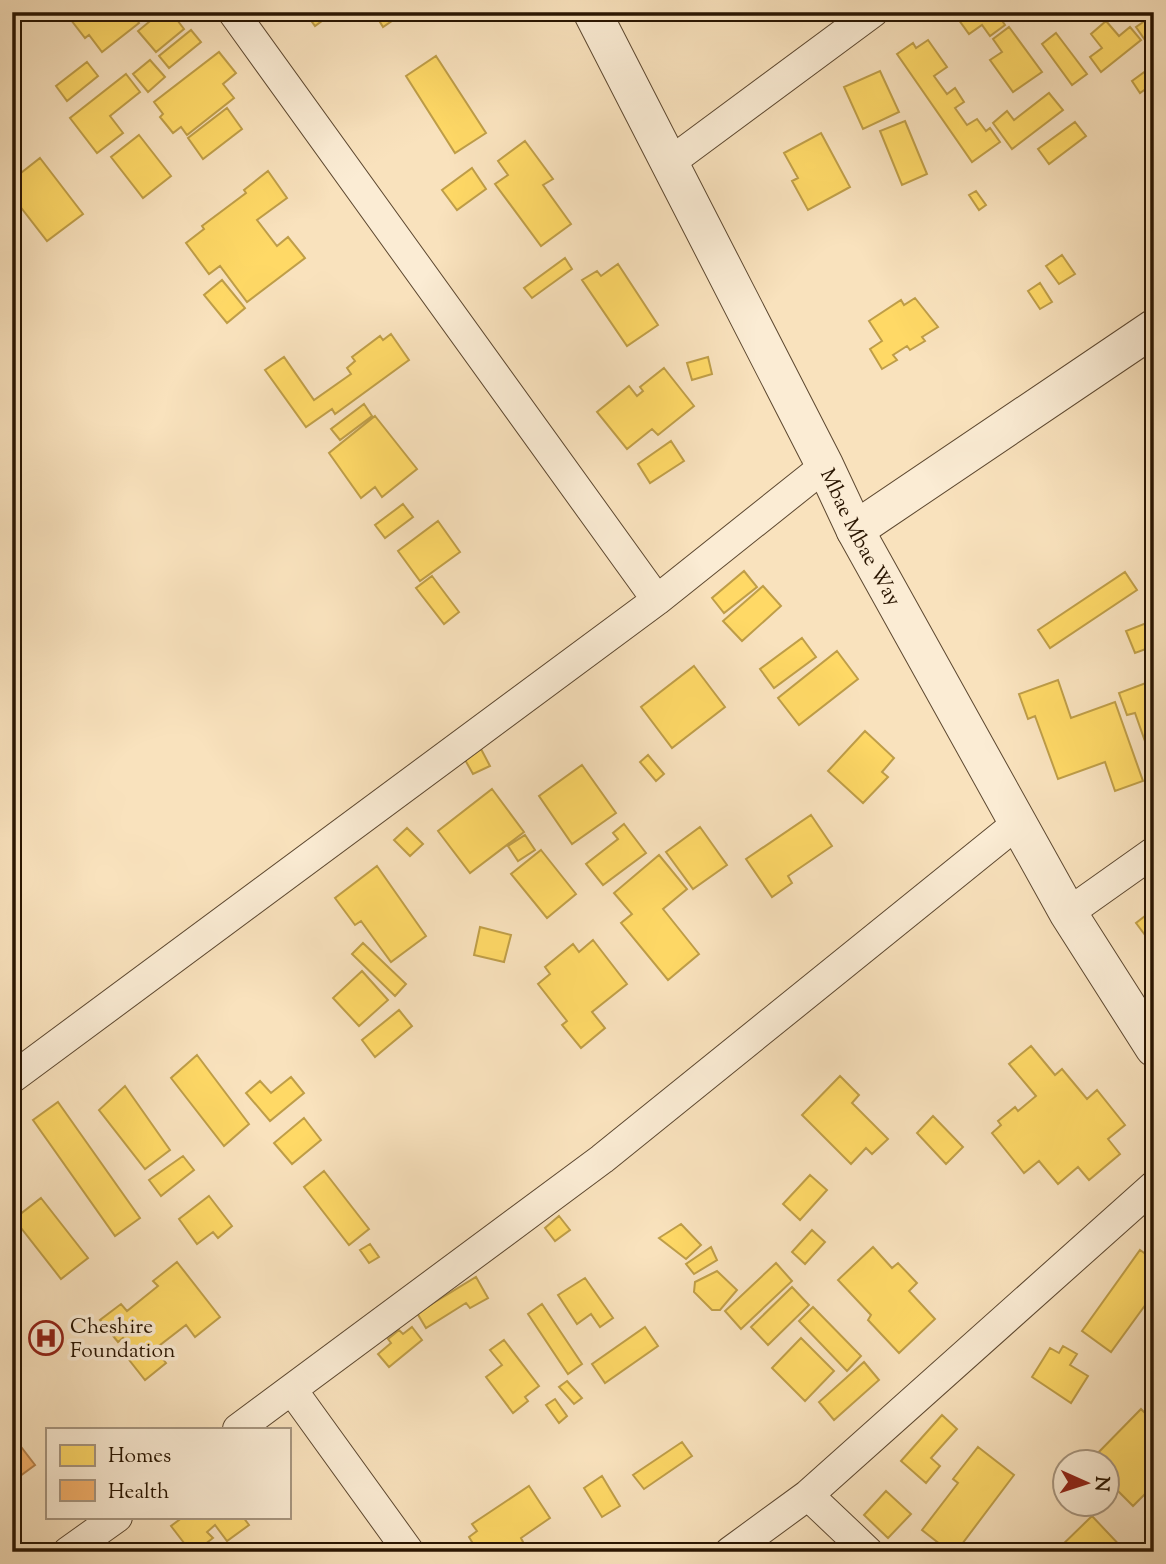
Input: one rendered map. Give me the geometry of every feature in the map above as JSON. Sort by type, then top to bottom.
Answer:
[{"type":"street","points":[[233,12],[657,600]]},
{"type":"street","name":"Mbae Mbae Way","points":[[592,12],[825,466],[855,530],[1068,913],[1154,1048]]},
{"type":"street","points":[[668,163],[873,12]]},
{"type":"street","points":[[855,530],[1154,327]]},
{"type":"street","points":[[12,1078],[657,600],[825,466]]},
{"type":"street","points":[[239,1428],[602,1159],[1018,823]]},
{"type":"street","points":[[1068,913],[1154,852]]},
{"type":"street","points":[[730,1552],[808,1495],[1154,1186]]},
{"type":"street","points":[[292,1390],[409,1552]]},
{"type":"street","points":[[808,1495],[868,1552]]},
{"type":"street","points":[[68,1552],[116,1518]]},
{"type":"building: Homes","points":[[78,12],[132,12],[139,23],[102,52],[89,35],[85,38],[71,20]]},
{"type":"building: Homes","points":[[161,12],[171,12],[184,29],[156,52],[138,31]]},
{"type":"building: Homes","points":[[305,12],[328,12],[330,15],[315,26]]},
{"type":"building: Homes","points":[[374,12],[405,12],[383,27]]},
{"type":"building: Homes","points":[[962,12],[996,12],[1005,25],[990,36],[982,25],[969,34],[956,16]]},
{"type":"building: Homes","points":[[1103,12],[1120,12],[1109,20]]},
{"type":"building: Homes","points":[[1149,18],[1154,24],[1154,34],[1145,40],[1136,27]]},
{"type":"building: Homes","points":[[1106,21],[1119,36],[1130,27],[1141,40],[1101,72],[1090,57],[1102,48],[1091,34]]},
{"type":"building: Homes","points":[[1009,27],[1042,72],[1013,92],[990,60],[1002,52],[993,39]]},
{"type":"building: Homes","points":[[191,30],[201,42],[169,68],[159,56]]},
{"type":"building: Homes","points":[[1056,33],[1087,74],[1072,85],[1042,44]]},
{"type":"building: Homes","points":[[928,40],[947,67],[934,76],[947,94],[955,88],[964,102],[955,108],[967,125],[977,119],[986,131],[990,128],[1000,142],[972,162],[897,54],[913,43],[916,48]]},
{"type":"building: Homes","points":[[219,52],[236,73],[223,84],[234,98],[187,135],[181,127],[173,133],[160,117],[163,114],[154,102]]},
{"type":"building: Homes","points":[[436,56],[486,133],[455,153],[406,76]]},
{"type":"building: Homes","points":[[150,60],[165,77],[148,92],[133,74]]},
{"type":"building: Homes","points":[[87,62],[98,76],[67,101],[56,86]]},
{"type":"building: Homes","points":[[1154,65],[1154,83],[1140,93],[1132,81]]},
{"type":"building: Homes","points":[[880,71],[899,112],[863,129],[844,87]]},
{"type":"building: Homes","points":[[126,74],[140,92],[110,116],[123,133],[97,153],[70,118]]},
{"type":"building: Homes","points":[[1049,93],[1063,110],[1012,149],[993,123],[1007,111],[1014,120]]},
{"type":"building: Homes","points":[[227,108],[242,129],[203,159],[188,138]]},
{"type":"building: Homes","points":[[905,121],[927,174],[902,185],[880,131]]},
{"type":"building: Homes","points":[[1075,122],[1086,136],[1049,164],[1038,149]]},
{"type":"building: Homes","points":[[821,133],[850,187],[808,210],[792,181],[798,178],[784,153]]},
{"type":"building: Homes","points":[[139,135],[171,176],[143,198],[111,157]]},
{"type":"building: Homes","points":[[525,141],[553,179],[543,185],[571,224],[541,246],[495,184],[508,175],[498,161]]},
{"type":"building: Homes","points":[[40,158],[83,214],[47,241],[12,196],[12,180]]},
{"type":"building: Homes","points":[[472,168],[486,189],[457,210],[442,190]]},
{"type":"building: Homes","points":[[268,171],[287,198],[257,220],[277,246],[288,237],[305,258],[247,302],[220,266],[209,274],[186,243],[204,229],[202,226],[246,193],[244,190]]},
{"type":"building: Homes","points":[[976,191],[986,205],[979,210],[969,195]]},
{"type":"building: Homes","points":[[1062,255],[1075,274],[1059,284],[1046,266]]},
{"type":"building: Homes","points":[[565,258],[572,269],[532,298],[524,288]]},
{"type":"building: Homes","points":[[618,264],[658,325],[627,346],[582,280],[597,271],[601,276]]},
{"type":"building: Homes","points":[[222,280],[245,308],[227,323],[204,295]]},
{"type":"building: Homes","points":[[1040,283],[1052,302],[1040,309],[1028,291]]},
{"type":"building: Homes","points":[[915,298],[938,327],[922,337],[925,341],[910,350],[907,346],[893,355],[897,360],[882,369],[870,349],[882,341],[869,321],[901,300],[904,305]]},
{"type":"building: Homes","points":[[391,334],[409,360],[335,414],[332,409],[306,427],[265,370],[284,357],[314,400],[351,374],[347,368],[355,361],[352,357],[380,336],[383,340]]},
{"type":"building: Homes","points":[[708,357],[712,374],[692,380],[687,363]]},
{"type":"building: Homes","points":[[664,368],[694,406],[658,435],[652,429],[627,449],[597,412],[629,386],[637,396],[643,391],[640,387]]},
{"type":"building: Homes","points":[[364,404],[372,416],[340,440],[331,429]]},
{"type":"building: Homes","points":[[375,416],[417,469],[382,497],[375,487],[361,498],[329,453]]},
{"type":"building: Homes","points":[[671,441],[684,461],[650,483],[638,464]]},
{"type":"building: Homes","points":[[403,504],[413,517],[385,538],[375,525]]},
{"type":"building: Homes","points":[[438,521],[460,552],[420,581],[398,551]]},
{"type":"building: Homes","points":[[744,571],[757,587],[724,613],[712,598]]},
{"type":"building: Homes","points":[[1125,572],[1137,590],[1050,648],[1038,630]]},
{"type":"building: Homes","points":[[432,576],[459,612],[444,624],[416,588]]},
{"type":"building: Homes","points":[[763,586],[781,606],[742,641],[723,621]]},
{"type":"building: Homes","points":[[1149,622],[1154,634],[1154,646],[1135,653],[1126,631]]},
{"type":"building: Homes","points":[[802,638],[816,657],[774,688],[760,669]]},
{"type":"building: Homes","points":[[837,651],[858,679],[799,725],[778,698]]},
{"type":"building: Homes","points":[[694,666],[725,707],[672,748],[641,707]]},
{"type":"building: Homes","points":[[1058,680],[1071,718],[1115,702],[1143,781],[1115,791],[1105,762],[1058,779],[1035,716],[1028,719],[1019,694]]},
{"type":"building: Homes","points":[[1154,680],[1154,744],[1147,747],[1135,713],[1127,715],[1119,693]]},
{"type":"building: Homes","points":[[865,731],[894,758],[882,772],[888,777],[863,803],[828,771]]},
{"type":"building: Homes","points":[[481,749],[490,766],[473,774],[464,758]]},
{"type":"building: Homes","points":[[648,755],[664,774],[656,781],[640,762]]},
{"type":"building: Homes","points":[[582,765],[616,813],[572,844],[539,796]]},
{"type":"building: Homes","points":[[492,789],[524,832],[470,873],[438,831]]},
{"type":"building: Homes","points":[[811,815],[832,846],[788,876],[792,883],[772,897],[746,859]]},
{"type":"building: Homes","points":[[624,824],[646,853],[603,885],[586,864],[618,839],[613,833]]},
{"type":"building: Homes","points":[[700,827],[727,865],[693,889],[666,852]]},
{"type":"building: Homes","points":[[407,828],[423,844],[410,856],[394,840]]},
{"type":"building: Homes","points":[[525,835],[535,850],[518,861],[508,846]]},
{"type":"building: Homes","points":[[541,850],[576,894],[547,918],[511,874]]},
{"type":"building: Homes","points":[[659,855],[687,889],[663,909],[699,954],[668,980],[621,923],[632,914],[614,893]]},
{"type":"building: Homes","points":[[377,866],[426,936],[391,962],[361,921],[355,925],[335,898]]},
{"type":"building: Homes","points":[[1154,909],[1154,947],[1136,923]]},
{"type":"building: Homes","points":[[480,927],[511,935],[504,962],[474,955]]},
{"type":"building: Homes","points":[[593,940],[627,984],[592,1012],[605,1028],[581,1048],[562,1025],[567,1021],[538,984],[550,974],[545,967],[573,944],[579,952]]},
{"type":"building: Homes","points":[[363,943],[406,984],[395,996],[352,954]]},
{"type":"building: Homes","points":[[362,971],[388,1000],[359,1026],[333,998]]},
{"type":"building: Homes","points":[[399,1010],[412,1026],[375,1057],[362,1040]]},
{"type":"building: Homes","points":[[1031,1046],[1055,1075],[1062,1069],[1087,1099],[1097,1090],[1125,1125],[1108,1139],[1120,1154],[1089,1180],[1078,1167],[1058,1184],[1039,1161],[1024,1173],[992,1133],[1001,1125],[998,1121],[1015,1107],[1018,1111],[1036,1096],[1009,1064]]},
{"type":"building: Homes","points":[[197,1055],[249,1124],[224,1146],[171,1078]]},
{"type":"building: Homes","points":[[840,1076],[859,1095],[852,1103],[888,1139],[872,1154],[866,1148],[851,1164],[802,1115]]},
{"type":"building: Homes","points":[[291,1077],[304,1093],[270,1121],[246,1093],[260,1081],[271,1093]]},
{"type":"building: Homes","points":[[125,1086],[170,1150],[145,1169],[99,1110]]},
{"type":"building: Homes","points":[[58,1102],[140,1218],[115,1236],[33,1120]]},
{"type":"building: Homes","points":[[933,1116],[963,1147],[946,1164],[917,1133]]},
{"type":"building: Homes","points":[[304,1118],[321,1140],[292,1164],[274,1143]]},
{"type":"building: Homes","points":[[183,1156],[194,1170],[161,1196],[149,1180]]},
{"type":"building: Homes","points":[[324,1171],[369,1229],[349,1245],[304,1187]]},
{"type":"building: Homes","points":[[810,1175],[827,1190],[800,1220],[783,1204]]},
{"type":"building: Homes","points":[[209,1196],[232,1226],[218,1238],[213,1232],[197,1244],[179,1219]]},
{"type":"building: Homes","points":[[41,1198],[88,1258],[61,1279],[14,1219]]},
{"type":"building: Homes","points":[[559,1216],[570,1230],[555,1241],[545,1228]]},
{"type":"building: Homes","points":[[681,1224],[701,1245],[686,1259],[659,1238]]},
{"type":"building: Homes","points":[[812,1230],[825,1242],[805,1264],[792,1252]]},
{"type":"building: Homes","points":[[370,1244],[379,1257],[369,1263],[360,1250]]},
{"type":"building: Homes","points":[[711,1247],[717,1260],[694,1274],[686,1264]]},
{"type":"building: Homes","points":[[873,1247],[892,1268],[898,1263],[917,1283],[909,1291],[935,1319],[899,1353],[868,1320],[871,1315],[838,1280]]},
{"type":"building: Homes","points":[[1140,1250],[1154,1260],[1154,1293],[1111,1352],[1082,1331]]},
{"type":"building: Homes","points":[[177,1262],[220,1317],[195,1337],[186,1325],[155,1349],[166,1363],[145,1380],[126,1356],[133,1351],[123,1338],[118,1342],[100,1320],[121,1304],[127,1311],[158,1286],[153,1281]]},
{"type":"building: Homes","points":[[776,1263],[792,1281],[741,1329],[725,1311]]},
{"type":"building: Homes","points":[[717,1271],[737,1290],[720,1310],[712,1310],[694,1292],[695,1282]]},
{"type":"building: Homes","points":[[476,1277],[488,1298],[470,1308],[466,1303],[426,1328],[417,1313]]},
{"type":"building: Homes","points":[[585,1278],[613,1318],[600,1327],[591,1314],[577,1324],[558,1295]]},
{"type":"building: Homes","points":[[792,1287],[809,1305],[768,1345],[751,1327]]},
{"type":"building: Homes","points":[[542,1304],[582,1364],[568,1374],[528,1314]]},
{"type":"building: Homes","points":[[813,1307],[861,1356],[847,1371],[799,1321]]},
{"type":"building: Homes","points":[[412,1327],[422,1340],[389,1367],[378,1354],[391,1343],[388,1339],[399,1330],[403,1334]]},
{"type":"building: Homes","points":[[645,1327],[658,1346],[605,1383],[592,1364]]},
{"type":"building: Homes","points":[[801,1338],[834,1371],[805,1401],[772,1368]]},
{"type":"building: Homes","points":[[504,1340],[539,1386],[525,1397],[528,1401],[513,1413],[486,1377],[502,1365],[490,1350]]},
{"type":"building: Homes","points":[[1063,1346],[1077,1354],[1070,1365],[1088,1376],[1071,1403],[1032,1377],[1050,1348],[1059,1353]]},
{"type":"building: Homes","points":[[864,1362],[879,1380],[834,1420],[819,1402]]},
{"type":"building: Homes","points":[[567,1381],[582,1398],[574,1404],[559,1387]]},
{"type":"building: Homes","points":[[555,1399],[567,1416],[559,1423],[546,1405]]},
{"type":"building: Homes","points":[[1141,1409],[1154,1422],[1154,1485],[1133,1506],[1120,1493],[1120,1448],[1103,1448]]},
{"type":"building: Homes","points":[[942,1415],[957,1429],[931,1458],[940,1466],[926,1483],[901,1461]]},
{"type":"building: Homes","points":[[682,1442],[692,1456],[644,1489],[633,1475]]},
{"type":"building: Homes","points":[[978,1447],[1014,1475],[956,1552],[950,1552],[922,1530],[958,1483],[953,1479]]},
{"type":"building: Homes","points":[[602,1476],[620,1506],[602,1517],[584,1488]]},
{"type":"building: Homes","points":[[529,1486],[550,1518],[521,1538],[523,1542],[509,1552],[478,1552],[469,1537],[477,1531],[472,1524]]},
{"type":"building: Homes","points":[[886,1491],[911,1514],[888,1538],[864,1515]]},
{"type":"building: Homes","points":[[182,1518],[244,1518],[249,1525],[227,1541],[215,1525],[207,1532],[213,1538],[195,1552],[191,1552],[171,1526]]},
{"type":"building: Homes","points":[[1090,1518],[1094,1518],[1126,1552],[1055,1552]]},
{"type":"building: Health","points":[[12,1435],[35,1465],[12,1482]]},
{"type":"place","name":"Cheshire Foundation","points":[[46,1338]]}]
